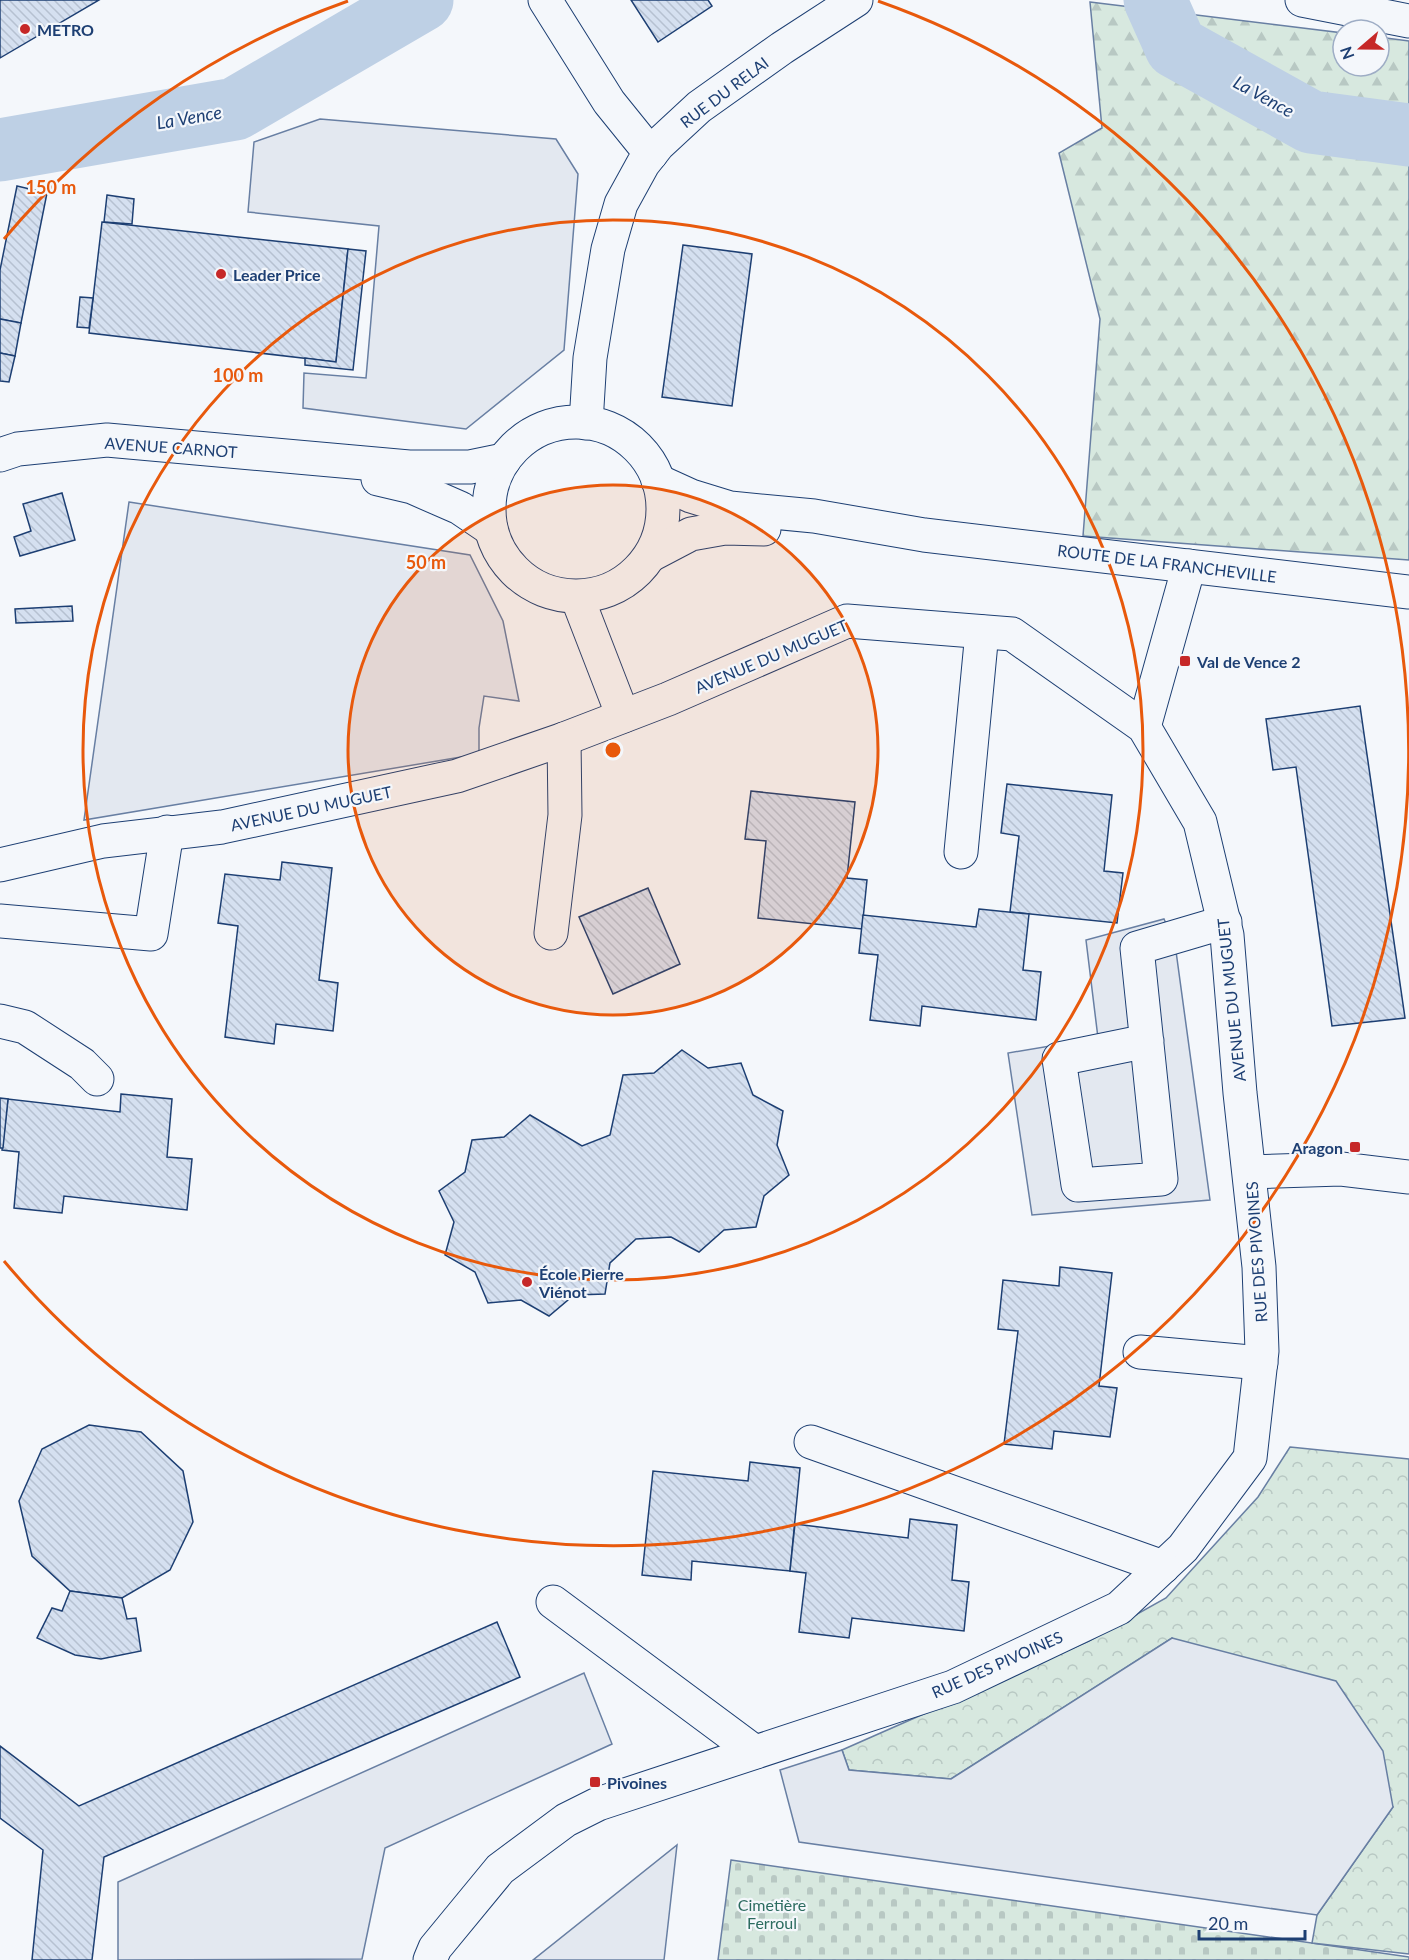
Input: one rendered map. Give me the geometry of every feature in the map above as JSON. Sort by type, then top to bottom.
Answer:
[{"type":"street","points":[[545,0],[609,102],[651,154]]},
{"type":"street","name":"RUE DU RELAI","points":[[586,423],[590,358],[614,226],[631,184],[651,154],[699,107],[782,48],[856,0]]},
{"type":"street","points":[[1302,0],[1342,6],[1409,21]]},
{"type":"street","points":[[651,555],[660,531],[663,506],[658,481],[647,459],[631,441],[610,429],[586,423],[562,423],[540,430],[519,442],[504,460],[493,482],[489,505],[491,529],[502,556],[522,578],[548,592],[577,597],[606,592],[631,577],[651,555],[691,534],[725,528],[924,535]]},
{"type":"street","name":"AVENUE CARNOT","points":[[0,455],[18,449],[107,440],[409,467],[470,467],[504,460]]},
{"type":"street","name":"AVENUE CARNOT","points":[[270,456],[412,487],[460,508],[491,529]]},
{"type":"street","points":[[658,481],[691,496],[730,508],[813,516],[924,535]]},
{"type":"street","name":"ROUTE DE LA FRANCHEVILLE","points":[[924,535],[1409,592]]},
{"type":"street","points":[[1144,726],[1189,566]]},
{"type":"street","points":[[577,597],[623,716]]},
{"type":"street","name":"AVENUE DU MUGUET","points":[[0,865],[103,841],[222,827],[457,776],[564,739],[668,699],[847,621],[1012,634],[1144,726],[1200,822],[1227,935],[1240,1093],[1250,1172]]},
{"type":"street","points":[[961,852],[982,632]]},
{"type":"street","points":[[551,933],[565,815],[564,739]]},
{"type":"street","points":[[0,921],[151,934],[167,832]]},
{"type":"street","points":[[1147,1041],[1059,1059],[1078,1185],[1161,1179],[1147,1041],[1137,948],[1224,922]]},
{"type":"street","points":[[0,1021],[26,1027],[82,1064],[97,1079]]},
{"type":"street","points":[[1250,1172],[1341,1169],[1409,1177]]},
{"type":"street","name":"RUE DES PIVOINES","points":[[430,1960],[435,1948],[500,1869],[566,1820],[625,1794],[953,1687],[1119,1608],[1163,1568],[1183,1548],[1250,1458],[1262,1351],[1259,1267],[1250,1172]]},
{"type":"street","points":[[1140,1352],[1261,1363]]},
{"type":"street","points":[[810,1442],[1163,1568]]},
{"type":"street","points":[[553,1602],[755,1752]]},
{"type":"green space","points":[[1090,2],[1331,32],[1331,78],[1391,78],[1391,39],[1409,41],[1409,560],[1083,536],[1100,319],[1059,153],[1102,128]]},
{"type":"green space","points":[[1290,1447],[1409,1459],[1409,1954],[1312,1943],[1317,1915],[1393,1807],[1172,1638],[951,1779],[849,1770],[842,1750],[1089,1641],[1166,1598],[1258,1497]]},
{"type":"green space","name":"Cimetière Ferroul","points":[[731,1860],[1409,1957],[1409,1960],[718,1960]]},
{"type":"shaded area","points":[[320,119],[556,139],[578,174],[564,350],[466,429],[303,408],[304,373],[366,378],[379,226],[248,212],[254,142]]},
{"type":"shaded area","points":[[129,502],[470,555],[503,621],[519,701],[484,696],[479,728],[479,754],[84,820]]},
{"type":"shaded area","points":[[1164,919],[1175,944],[1210,1200],[1032,1215],[1008,1053],[1098,1038],[1086,940]]},
{"type":"shaded area","points":[[1172,1638],[1336,1681],[1383,1751],[1393,1807],[1317,1915],[799,1842],[780,1770],[842,1750],[849,1770],[951,1779]]},
{"type":"shaded area","points":[[584,1673],[612,1744],[385,1848],[362,1959],[118,1960],[118,1882]]},
{"type":"shaded area","points":[[677,1845],[664,1960],[533,1960]]},
{"type":"building","name":"METRO","points":[[0,0],[99,0],[0,58]]},
{"type":"building","points":[[631,0],[708,0],[712,6],[658,42]]},
{"type":"building","points":[[17,186],[47,193],[21,323],[0,319],[0,270]]},
{"type":"building","points":[[107,195],[134,199],[132,224],[104,222]]},
{"type":"building","name":"Leader Price","points":[[102,222],[348,249],[336,362],[89,333]]},
{"type":"building","points":[[683,245],[752,254],[732,406],[662,397]]},
{"type":"building","points":[[348,249],[366,251],[353,370],[305,365],[305,358],[336,362]]},
{"type":"building","points":[[80,297],[93,298],[89,328],[77,327]]},
{"type":"building","points":[[0,319],[21,323],[15,356],[0,353]]},
{"type":"building","points":[[0,353],[15,356],[9,382],[0,381]]},
{"type":"building","points":[[62,493],[75,540],[20,556],[14,537],[31,531],[23,504]]},
{"type":"building","points":[[72,606],[73,621],[16,623],[15,609]]},
{"type":"building","points":[[1360,706],[1405,1018],[1332,1026],[1296,767],[1273,770],[1266,719]]},
{"type":"building","points":[[1007,784],[1112,795],[1104,871],[1123,873],[1117,923],[1010,912],[1019,836],[1001,833]]},
{"type":"building","points":[[751,791],[855,802],[847,878],[867,880],[862,929],[758,918],[766,841],[745,839]]},
{"type":"building","points":[[282,862],[332,868],[319,980],[338,983],[333,1031],[276,1024],[274,1044],[225,1037],[238,926],[218,923],[225,874],[280,880]]},
{"type":"building","points":[[648,888],[680,964],[613,994],[579,917]]},
{"type":"building","points":[[979,909],[1029,914],[1023,970],[1041,972],[1036,1020],[922,1006],[920,1026],[870,1020],[878,955],[859,953],[863,915],[976,927]]},
{"type":"building","points":[[682,1050],[708,1068],[741,1063],[753,1095],[783,1111],[777,1145],[789,1175],[764,1196],[756,1227],[724,1230],[699,1252],[671,1237],[636,1239],[610,1263],[605,1294],[574,1295],[549,1316],[521,1300],[488,1303],[475,1272],[445,1255],[454,1222],[439,1191],[465,1172],[472,1140],[504,1137],[530,1115],[582,1146],[610,1135],[623,1075],[654,1073]]},
{"type":"building","points":[[121,1094],[172,1099],[167,1157],[192,1159],[187,1210],[64,1196],[62,1213],[14,1208],[19,1152],[2,1150],[8,1099],[120,1112]]},
{"type":"building","points":[[0,1098],[8,1099],[3,1148],[0,1148]]},
{"type":"building","points":[[1060,1267],[1112,1273],[1099,1386],[1117,1388],[1110,1437],[1054,1431],[1052,1449],[1004,1444],[1018,1331],[998,1329],[1003,1280],[1059,1286]]},
{"type":"building","points":[[89,1425],[141,1432],[183,1471],[193,1522],[170,1570],[122,1598],[70,1591],[32,1556],[19,1501],[42,1449]]},
{"type":"building","points":[[750,1462],[800,1468],[790,1571],[692,1561],[691,1580],[642,1575],[653,1471],[748,1481]]},
{"type":"building","points":[[910,1519],[957,1525],[952,1580],[969,1582],[964,1631],[852,1618],[849,1638],[799,1632],[806,1573],[790,1571],[795,1524],[908,1538]]},
{"type":"building","points":[[70,1591],[122,1598],[127,1619],[136,1618],[141,1651],[101,1659],[75,1655],[37,1638],[52,1608],[62,1611]]},
{"type":"building","points":[[497,1622],[520,1677],[104,1857],[92,1960],[32,1960],[43,1850],[0,1818],[0,1746],[79,1806]]},
{"type":"waterway","name":"La Vence","points":[[0,150],[235,109],[422,0]]},
{"type":"waterway","name":"La Vence","points":[[1155,0],[1176,47],[1311,122],[1409,135]]},
{"type":"place","name":"METRO","points":[[25,29]]},
{"type":"place","name":"Leader Price","points":[[221,274]]},
{"type":"place","name":"Val de Vence 2","points":[[1185,661]]},
{"type":"place","name":"Aragon","points":[[1355,1147]]},
{"type":"place","name":"École Pierre Viénot","points":[[527,1282]]},
{"type":"place","name":"Pivoines","points":[[595,1782]]}]
